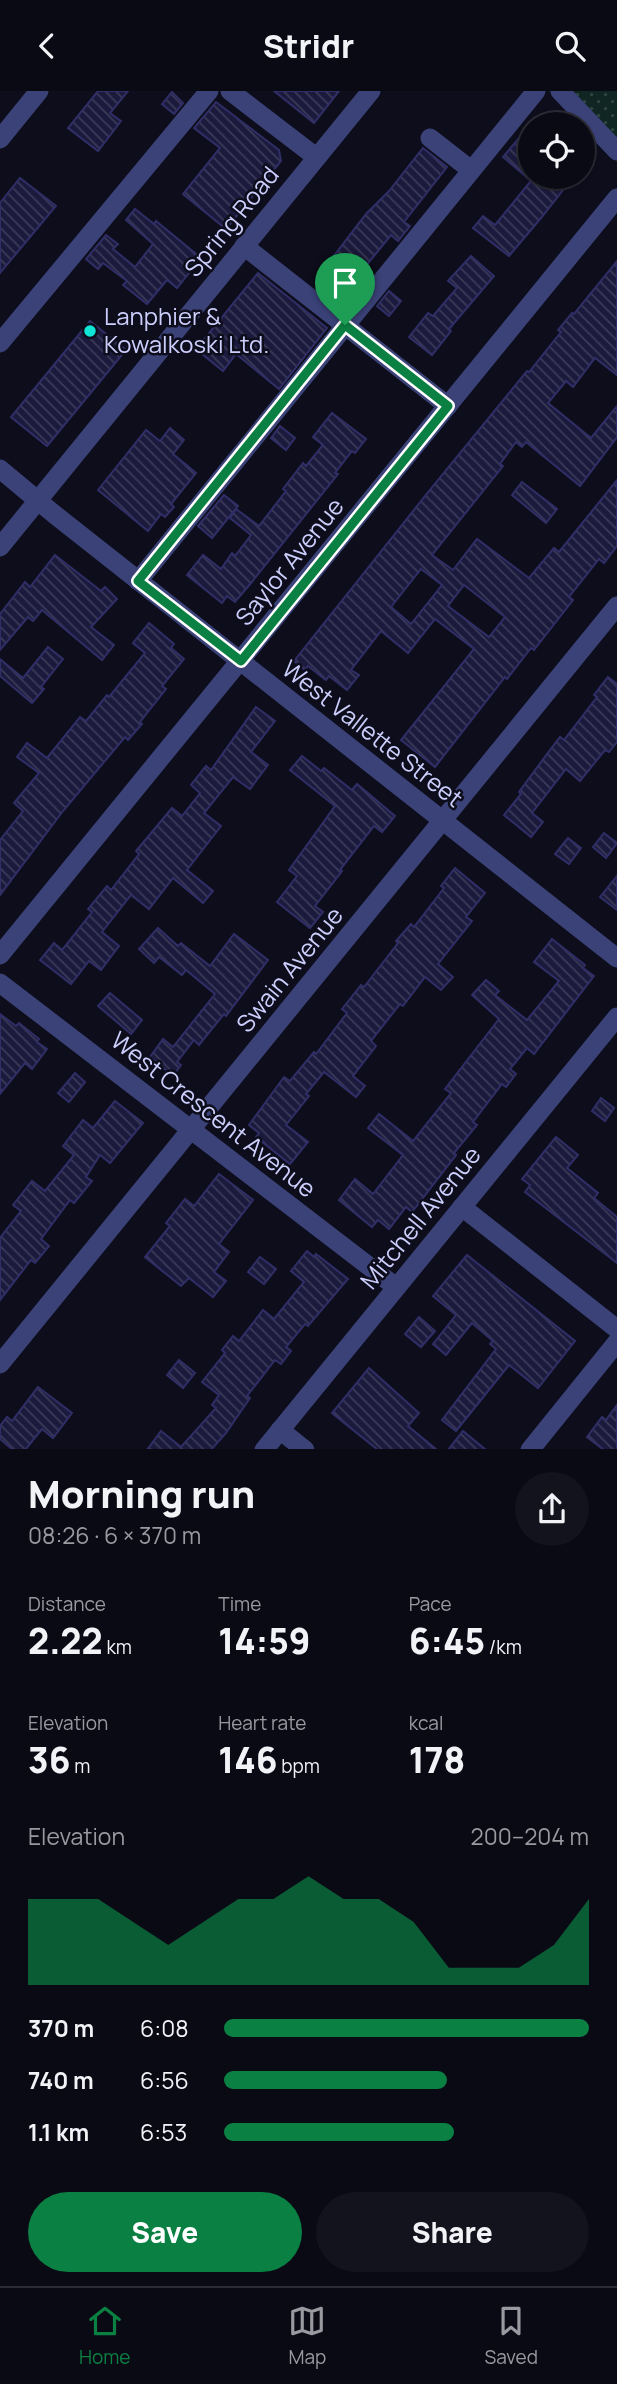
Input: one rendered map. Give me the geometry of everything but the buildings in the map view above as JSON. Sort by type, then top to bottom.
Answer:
[{"type":"street","points":[[0,139],[39,91]]},
{"type":"street","points":[[0,343],[209,91]]},
{"type":"street","points":[[230,91],[316,157]]},
{"type":"street","name":"Spring Road","points":[[0,547],[371,91]]},
{"type":"street","points":[[138,581],[536,91]]},
{"type":"street","points":[[560,91],[617,152]]},
{"type":"street","points":[[430,138],[471,170]]},
{"type":"street","name":"Saylor Avenue","points":[[0,955],[617,198]]},
{"type":"street","points":[[244,246],[448,406]]},
{"type":"street","name":"West Vallette Street","points":[[0,469],[617,958]]},
{"type":"street","name":"Swain Avenue","points":[[0,1364],[617,606]]},
{"type":"street","name":"West Crescent Avenue","points":[[0,983],[396,1287]]},
{"type":"street","name":"Mitchell Avenue","points":[[265,1449],[617,1017]]},
{"type":"street","points":[[462,1207],[617,1329]]},
{"type":"street","points":[[531,1449],[617,1342]]},
{"type":"street","points":[[280,1430],[304,1449]]},
{"type":"green space","points":[[549,91],[617,91],[617,162],[595,139],[595,112],[569,112]]},
{"type":"place","name":"Lanphier & Kowalkoski Ltd.","points":[[90,331]]},
{"type":"route","points":[[345,325],[448,406],[241,661],[138,581],[345,325]]}]
